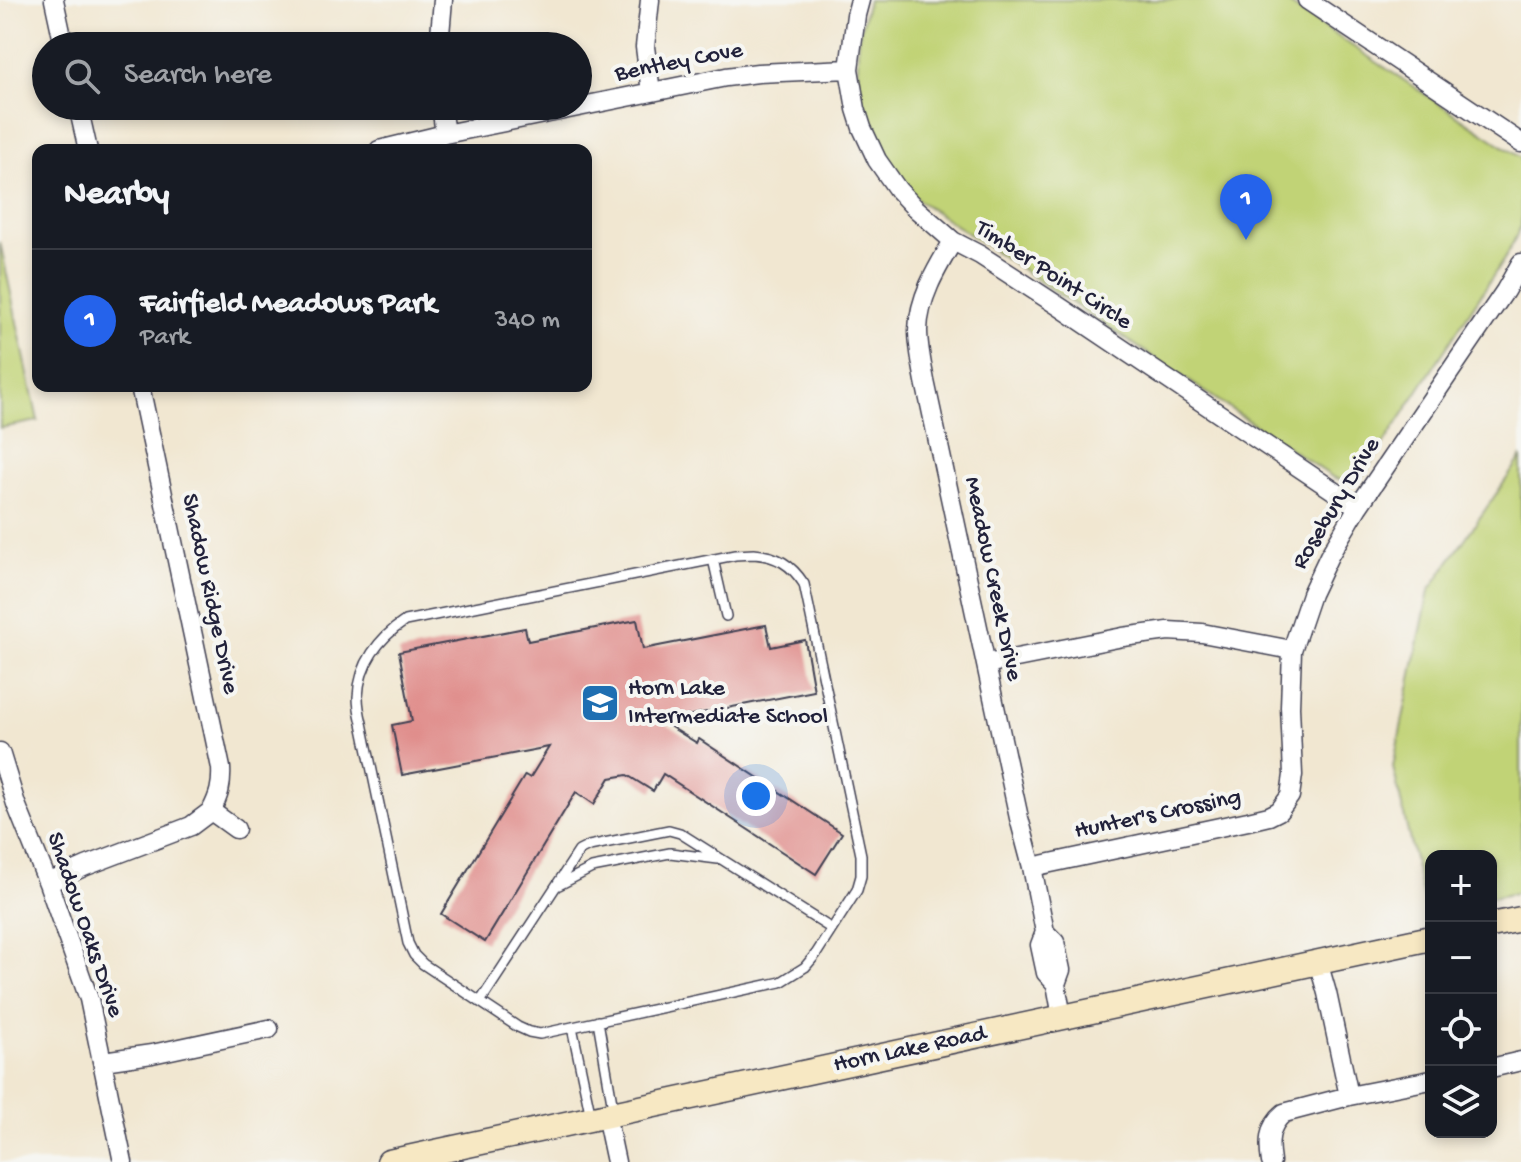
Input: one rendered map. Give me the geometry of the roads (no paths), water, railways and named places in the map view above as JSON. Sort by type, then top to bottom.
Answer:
[{"type":"main road","points":[[1497,924],[1521,919]]},
{"type":"main road","name":"Horn Lake Road","points":[[389,1162],[1425,939]]},
{"type":"street","points":[[54,0],[61,32]]},
{"type":"street","points":[[440,32],[443,0]]},
{"type":"street","points":[[650,0],[645,47],[651,92]]},
{"type":"street","name":"Timber Point Circle","points":[[860,0],[849,69],[856,109],[877,160],[914,207],[953,241],[1060,307],[1358,507]]},
{"type":"street","points":[[1307,0],[1521,143]]},
{"type":"street","name":"Bentley Cove","points":[[592,104],[758,73],[849,69]]},
{"type":"street","points":[[81,120],[87,144]]},
{"type":"street","points":[[443,120],[445,134]]},
{"type":"street","name":"Bentley Cove","points":[[404,144],[514,120]]},
{"type":"street","name":"Meadow Creek Drive","points":[[953,241],[926,293],[918,330],[925,381],[1032,867],[1045,932],[1040,945],[1046,973],[1056,984],[1062,1017]]},
{"type":"street","name":"Rosebury Drive","points":[[1288,800],[1293,775],[1290,707],[1292,650],[1311,594],[1358,507],[1521,263]]},
{"type":"street","name":"Shadow Ridge Drive","points":[[141,392],[221,768],[219,796],[211,811]]},
{"type":"street","points":[[986,664],[1158,631],[1202,633],[1292,650]]},
{"type":"street","name":"Shadow Oaks Drive","points":[[0,752],[16,804],[85,985],[123,1162]]},
{"type":"street","name":"Hunter's Crossing","points":[[1032,867],[1269,816],[1279,811],[1288,800]]},
{"type":"street","points":[[48,883],[191,826],[211,811],[236,829]]},
{"type":"street","points":[[1318,962],[1349,1096]]},
{"type":"street","points":[[103,1061],[152,1054],[269,1029]]},
{"type":"street","points":[[1497,1067],[1521,1061]]},
{"type":"street","points":[[1271,1162],[1269,1137],[1278,1118],[1284,1113],[1425,1081]]},
{"type":"street","points":[[604,1116],[616,1162]]},
{"type":"lane","points":[[735,555],[769,555],[780,559],[804,584],[861,855],[857,890],[832,929],[805,967],[781,982],[540,1034],[518,1027],[423,964],[408,943],[358,697],[361,678],[380,640],[405,621],[735,555]]},
{"type":"lane","points":[[713,559],[726,616]]},
{"type":"lane","points":[[480,1002],[579,851],[589,846],[669,830],[680,833],[832,929]]},
{"type":"lane","points":[[555,887],[592,868],[670,853],[721,859]]},
{"type":"lane","points":[[598,1021],[604,1116]]},
{"type":"lane","points":[[572,1027],[604,1116]]},
{"type":"place","name":"Fairfield Meadows Park","points":[[1246,240]]},
{"type":"place","name":"Horn Lake Intermediate School","points":[[600,703]]}]
